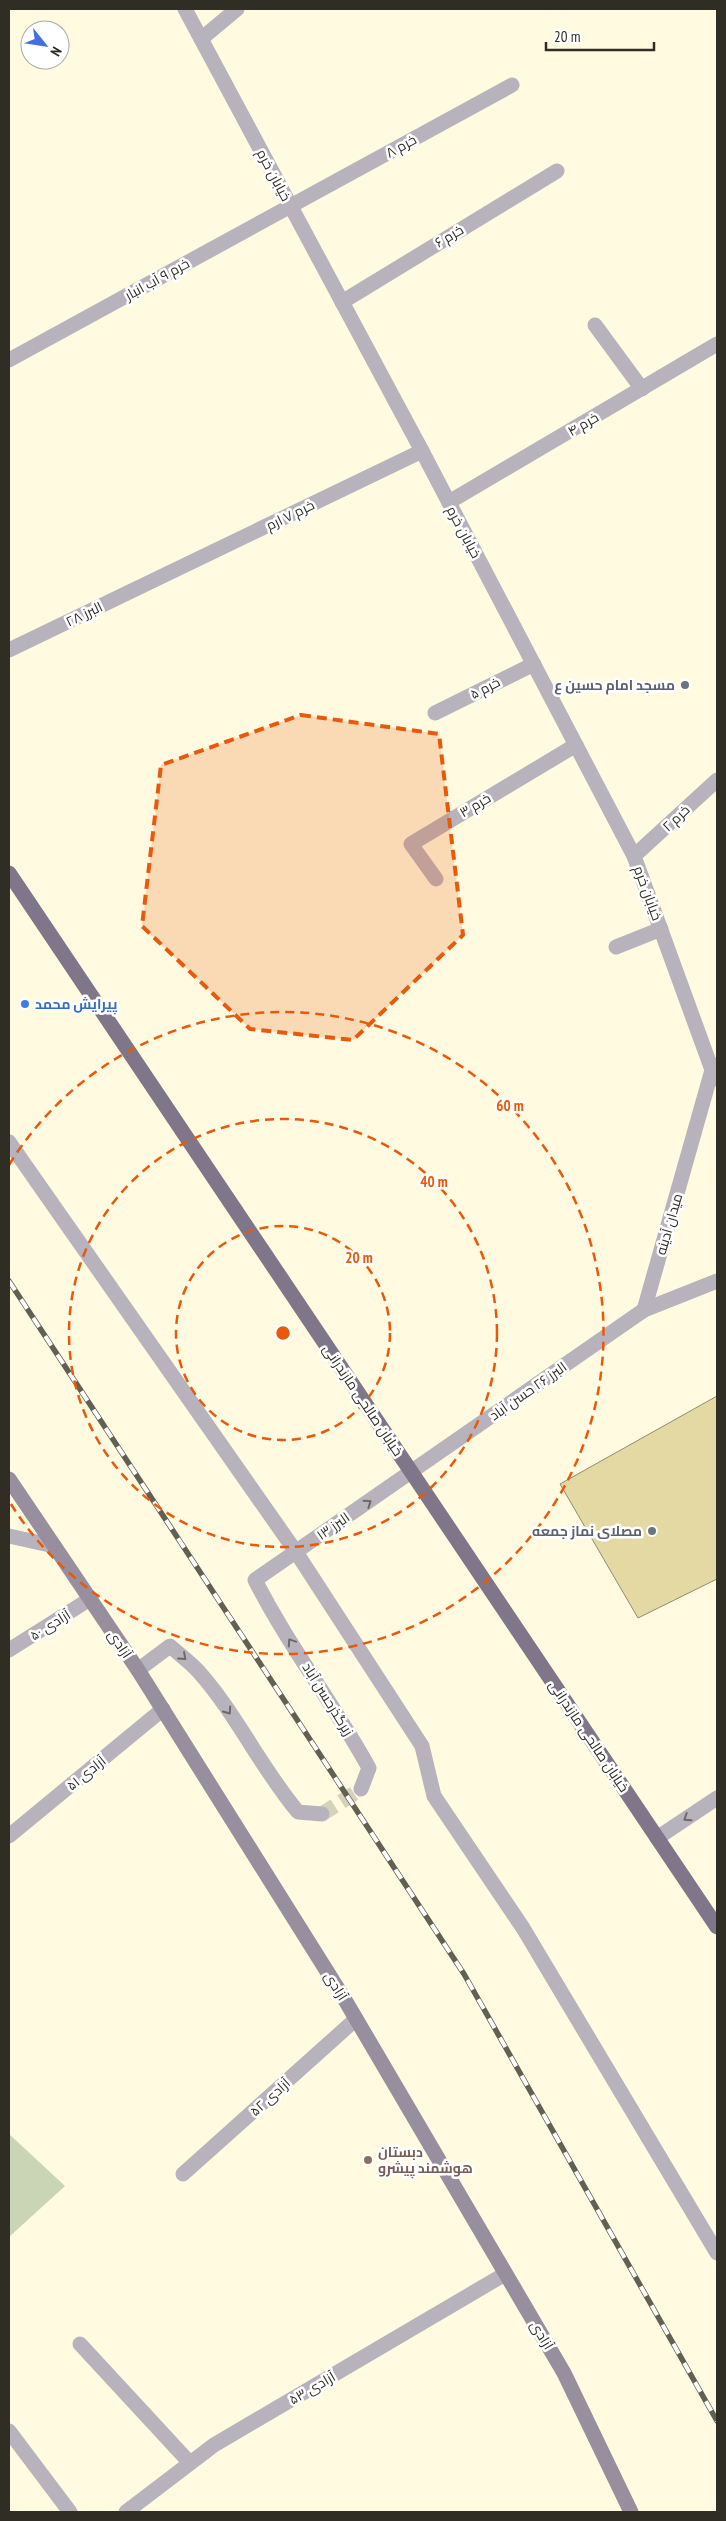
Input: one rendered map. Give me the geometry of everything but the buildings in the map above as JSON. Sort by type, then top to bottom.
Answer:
[{"type":"main road","name":"خیابان صالحی مازندرانی","points":[[9,873],[717,1927]]},
{"type":"main road","name":"آزادی","points":[[9,1479],[138,1670],[356,2019],[564,2373],[631,2512]]},
{"type":"street","name":"خیابان خرم","points":[[185,9],[422,451],[634,856],[716,1071]]},
{"type":"street","points":[[201,39],[237,9]]},
{"type":"street","name":"خرم ۸","points":[[291,207],[512,85]]},
{"type":"street","name":"خرم ۶","points":[[342,302],[557,171]]},
{"type":"street","name":"خرم ۹ آب انبار","points":[[9,360],[291,207]]},
{"type":"street","points":[[595,325],[642,390]]},
{"type":"street","name":"خرم ۴","points":[[449,502],[642,390],[717,344]]},
{"type":"street","name":"خرم ۷ ارم","points":[[159,578],[422,451]]},
{"type":"street","name":"البرز ۲۸","points":[[9,650],[159,578]]},
{"type":"street","name":"خرم ۵","points":[[435,713],[534,664]]},
{"type":"street","name":"خرم ۳","points":[[436,879],[411,844],[576,745]]},
{"type":"street","name":"خرم ۲","points":[[634,856],[717,780]]},
{"type":"street","points":[[616,947],[661,929]]},
{"type":"street","name":"میدان آدینه","points":[[644,1310],[716,1071]]},
{"type":"street","points":[[9,1142],[296,1552],[422,1746],[434,1796],[523,1928],[717,2253]]},
{"type":"street","points":[[644,1310],[717,1281]]},
{"type":"street","name":"البرز ۲۶ حسن آباد","points":[[412,1473],[644,1310]]},
{"type":"street","name":"البرز ۱۳","points":[[272,1613],[255,1580],[412,1473]]},
{"type":"street","points":[[9,1536],[54,1546]]},
{"type":"street","name":"آزادی ۵۰","points":[[9,1650],[90,1599]]},
{"type":"street","name":"زیرگذرحسن آباد","points":[[272,1613],[349,1732],[369,1768],[362,1789]]},
{"type":"street","points":[[138,1670],[170,1646],[199,1672],[227,1710],[277,1788],[298,1812],[322,1814]]},
{"type":"street","name":"آزادی ۵۱","points":[[9,1836],[163,1709]]},
{"type":"street","points":[[657,1838],[717,1798]]},
{"type":"street","name":"آزادی ۵۲","points":[[183,2174],[356,2019]]},
{"type":"street","name":"آزادی ۵۳","points":[[126,2512],[214,2446],[506,2274]]},
{"type":"street","points":[[80,2344],[190,2464]]},
{"type":"street","points":[[9,2431],[70,2512]]},
{"type":"highlighted area","points":[[301,715],[439,734],[463,935],[353,1040],[250,1029],[142,926],[161,765]]},
{"type":"green space","points":[[9,2134],[65,2186],[9,2237]]},
{"type":"tunnel","points":[[322,1814],[361,1789]]},
{"type":"railway","points":[[9,1281],[464,1974],[717,2421]]},
{"type":"place","name":"مسجد امام حسین ع","points":[[685,685]]},
{"type":"place","name":"پیرایش محمد","points":[[25,1004]]},
{"type":"place","name":"مصلای نماز جمعه","points":[[652,1531]]},
{"type":"place","name":"دبستان هوشمند پیشرو","points":[[368,2160]]}]
